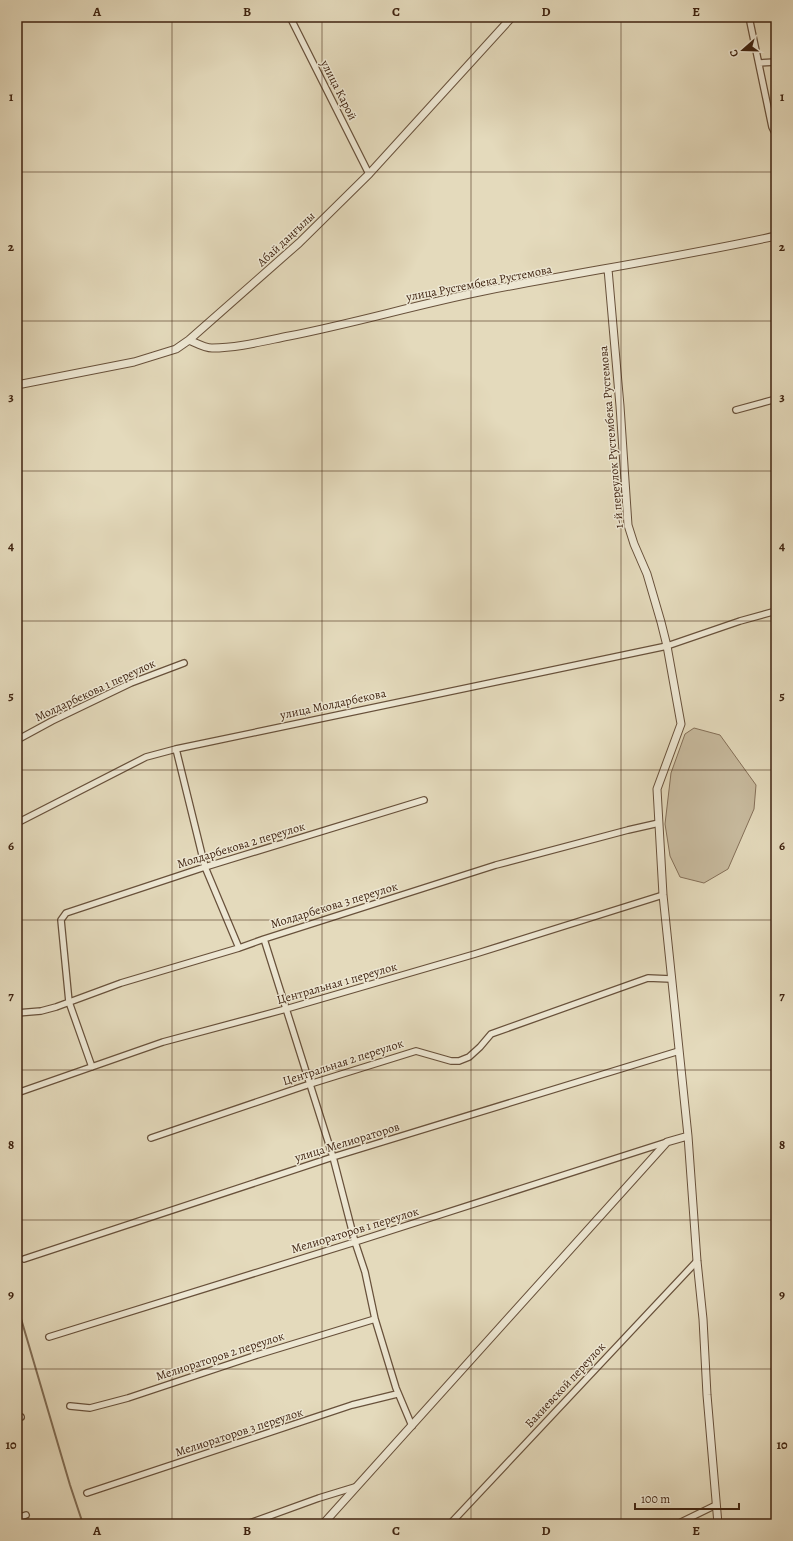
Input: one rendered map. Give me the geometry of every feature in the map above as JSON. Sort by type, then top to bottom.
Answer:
[{"type":"street","name":"улица Карой","points":[[290,17],[369,174]]},
{"type":"street","name":"Абай даңғылы","points":[[17,385],[134,362],[176,349],[189,340],[299,243],[369,174],[512,17]]},
{"type":"street","points":[[749,17],[772,127],[776,135]]},
{"type":"street","points":[[759,63],[776,62]]},
{"type":"street","name":"улица Рустембека Рустемова","points":[[189,340],[210,348],[238,347],[329,328],[484,291],[608,269],[776,236]]},
{"type":"street","name":"1-й переулок Рустембека Рустемова","points":[[608,269],[620,406],[628,525],[634,544],[647,574],[667,646],[681,724],[657,789],[663,896],[688,1136],[718,1524]]},
{"type":"street","points":[[736,410],[776,399]]},
{"type":"street","name":"улица Молдарбекова","points":[[17,823],[146,757],[176,749],[667,646],[740,621],[776,611]]},
{"type":"street","name":"Молдарбекова 1 переулок","points":[[17,740],[131,683],[184,663]]},
{"type":"street","points":[[176,749],[205,867],[239,948]]},
{"type":"street","name":"Молдарбекова 2 переулок","points":[[69,1002],[61,920],[66,913],[205,867],[424,800]]},
{"type":"street","name":"Молдарбекова 3 переулок","points":[[17,1013],[41,1012],[121,983],[239,948],[496,866],[659,823]]},
{"type":"street","name":"Центральная 1 переулок","points":[[17,1093],[163,1042],[286,1009],[475,954],[663,896]]},
{"type":"street","points":[[264,939],[332,1157],[355,1242],[365,1272],[375,1319],[397,1394],[412,1426]]},
{"type":"street","name":"Центральная 2 переулок","points":[[151,1138],[310,1084],[416,1051],[451,1061],[459,1061],[469,1057],[480,1048],[491,1034],[648,978],[671,979]]},
{"type":"street","points":[[69,1002],[92,1068]]},
{"type":"street","name":"улица Мелиораторов","points":[[24,1259],[332,1157],[679,1051]]},
{"type":"street","points":[[323,1524],[667,1142],[688,1136]]},
{"type":"street","name":"Мелиораторов 1 переулок","points":[[49,1337],[355,1242],[667,1142]]},
{"type":"street","name":"Бакиевской переулок","points":[[450,1524],[697,1261]]},
{"type":"street","name":"Мелиораторов 2 переулок","points":[[70,1406],[90,1408],[128,1398],[257,1355],[375,1319]]},
{"type":"street","name":"Мелиораторов 3 переулок","points":[[87,1493],[352,1405],[397,1394]]},
{"type":"street","points":[[247,1524],[319,1498],[355,1487]]},
{"type":"street","points":[[677,1524],[716,1505]]},
{"type":"street","points":[[17,1518],[26,1515]]},
{"type":"shaded area","points":[[694,728],[720,735],[756,785],[754,809],[728,869],[704,883],[680,877],[670,856],[665,824],[671,773],[685,734]]},
{"type":"waterway","points":[[17,1305],[83,1524]]}]
